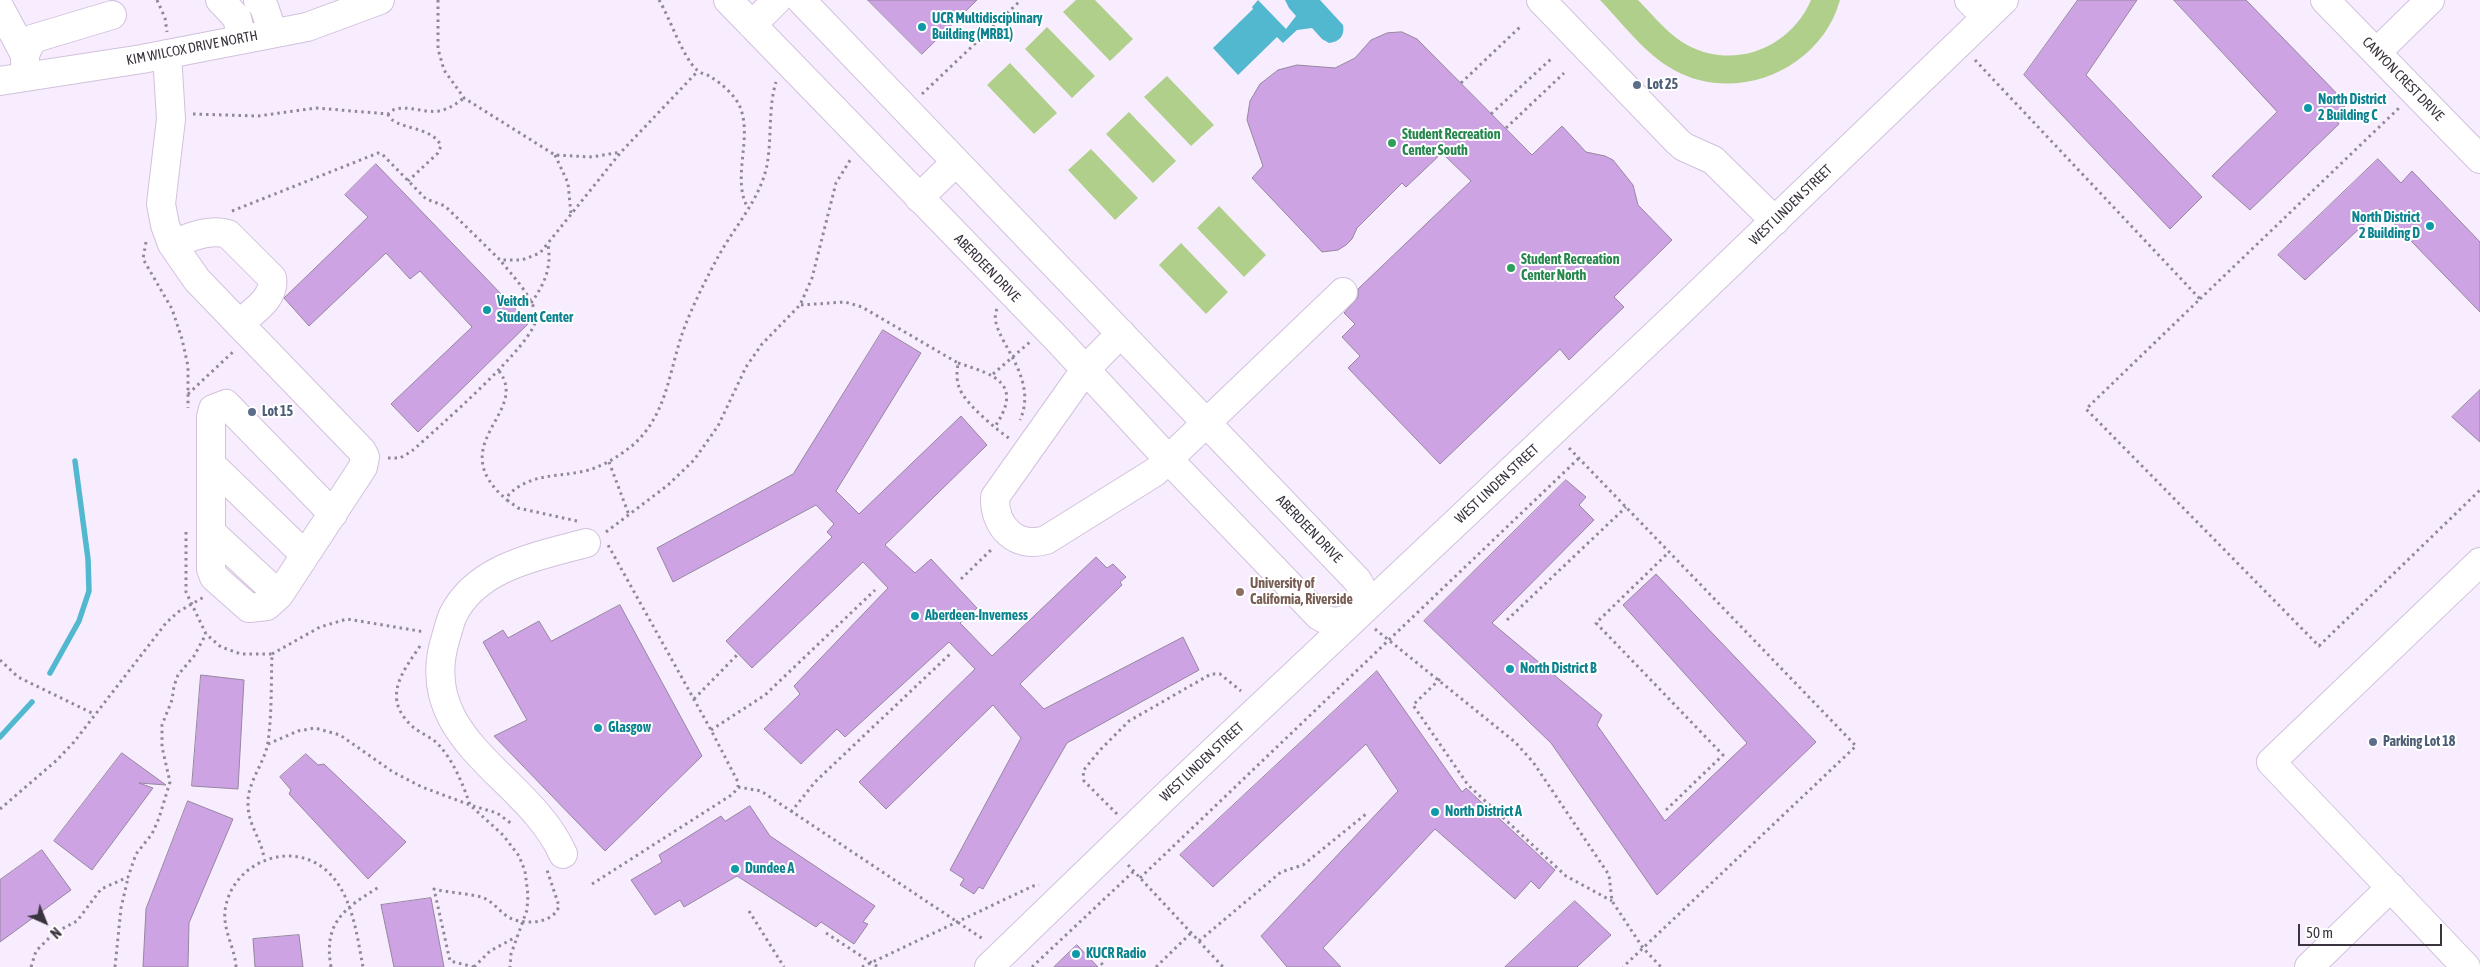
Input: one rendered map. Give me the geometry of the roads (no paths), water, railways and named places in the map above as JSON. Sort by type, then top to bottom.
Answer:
[{"type":"street","points":[[258,0],[264,7],[272,34]]},
{"type":"street","name":"KIM WILCOX DRIVE NORTH","points":[[17,71],[167,42],[242,39],[308,27],[380,0]]},
{"type":"street","name":"ABERDEEN DRIVE","points":[[728,0],[1319,616],[1329,622],[1339,623],[1357,615],[1362,601],[1363,588],[1357,580],[801,0]]},
{"type":"street","points":[[752,25],[777,0]]},
{"type":"street","points":[[1541,0],[1678,142],[1684,147],[1713,160],[1775,221]]},
{"type":"street","name":"CANYON CREST DRIVE","points":[[2325,0],[2480,159]]},
{"type":"street","points":[[2377,52],[2430,0]]},
{"type":"street","points":[[223,3],[237,18],[242,39]]},
{"type":"street","name":"WEST LINDEN STREET","points":[[989,967],[1357,615],[1775,221],[1959,43],[1986,6]]},
{"type":"street","points":[[0,8],[17,71]]},
{"type":"street","points":[[17,71],[32,39],[112,15]]},
{"type":"street","points":[[167,42],[171,118],[161,204],[165,225],[172,244],[197,280],[362,451],[364,458],[363,467],[333,514],[279,596],[267,606],[258,609],[249,608],[214,577],[211,569],[213,466],[211,417],[213,409],[226,404],[333,514]]},
{"type":"street","points":[[919,198],[956,162]]},
{"type":"street","points":[[172,244],[200,234],[222,232],[235,239],[272,278],[273,290],[269,297],[239,324]]},
{"type":"street","points":[[1121,333],[1016,440],[995,497],[995,510],[1008,532],[1022,542],[1033,544],[1055,535],[1155,472],[1343,292]]},
{"type":"street","points":[[213,466],[305,555]]},
{"type":"street","points":[[212,533],[279,596]]},
{"type":"street","points":[[564,854],[557,838],[544,822],[468,742],[453,723],[442,691],[439,672],[441,654],[453,615],[469,594],[484,580],[503,569],[525,560],[594,536]]},
{"type":"street","points":[[2466,967],[2271,762],[2480,562]]},
{"type":"street","points":[[2309,967],[2390,887]]},
{"type":"water","points":[[1258,0],[1286,29],[1296,16],[1285,0],[1320,0],[1343,25],[1342,35],[1339,40],[1329,43],[1322,39],[1312,28],[1297,30],[1283,43],[1277,37],[1238,75],[1213,48],[1253,9],[1252,7]]},
{"type":"waterway","points":[[50,673],[79,621],[89,591],[88,559],[75,461]]},
{"type":"waterway","points":[[0,737],[32,702]]},
{"type":"place","name":"UCR Multidisciplinary Building (MRB1)","points":[[922,27]]},
{"type":"place","name":"Lot 25","points":[[1637,85]]},
{"type":"place","name":"North District 2 Building C","points":[[2308,108]]},
{"type":"place","name":"Student Recreation Center South","points":[[1392,143]]},
{"type":"place","name":"North District 2 Building D","points":[[2430,226]]},
{"type":"place","name":"Student Recreation Center North","points":[[1511,268]]},
{"type":"place","name":"Veitch Student Center","points":[[487,310]]},
{"type":"place","name":"Lot 15","points":[[252,412]]},
{"type":"place","name":"University of California, Riverside","points":[[1240,592]]},
{"type":"place","name":"Aberdeen-Inverness","points":[[915,616]]},
{"type":"place","name":"North District B","points":[[1510,669]]},
{"type":"place","name":"Glasgow","points":[[598,728]]},
{"type":"place","name":"Parking Lot 18","points":[[2373,742]]},
{"type":"place","name":"North District A","points":[[1435,812]]},
{"type":"place","name":"Dundee A","points":[[735,869]]},
{"type":"place","name":"KUCR Radio","points":[[1076,954]]}]
